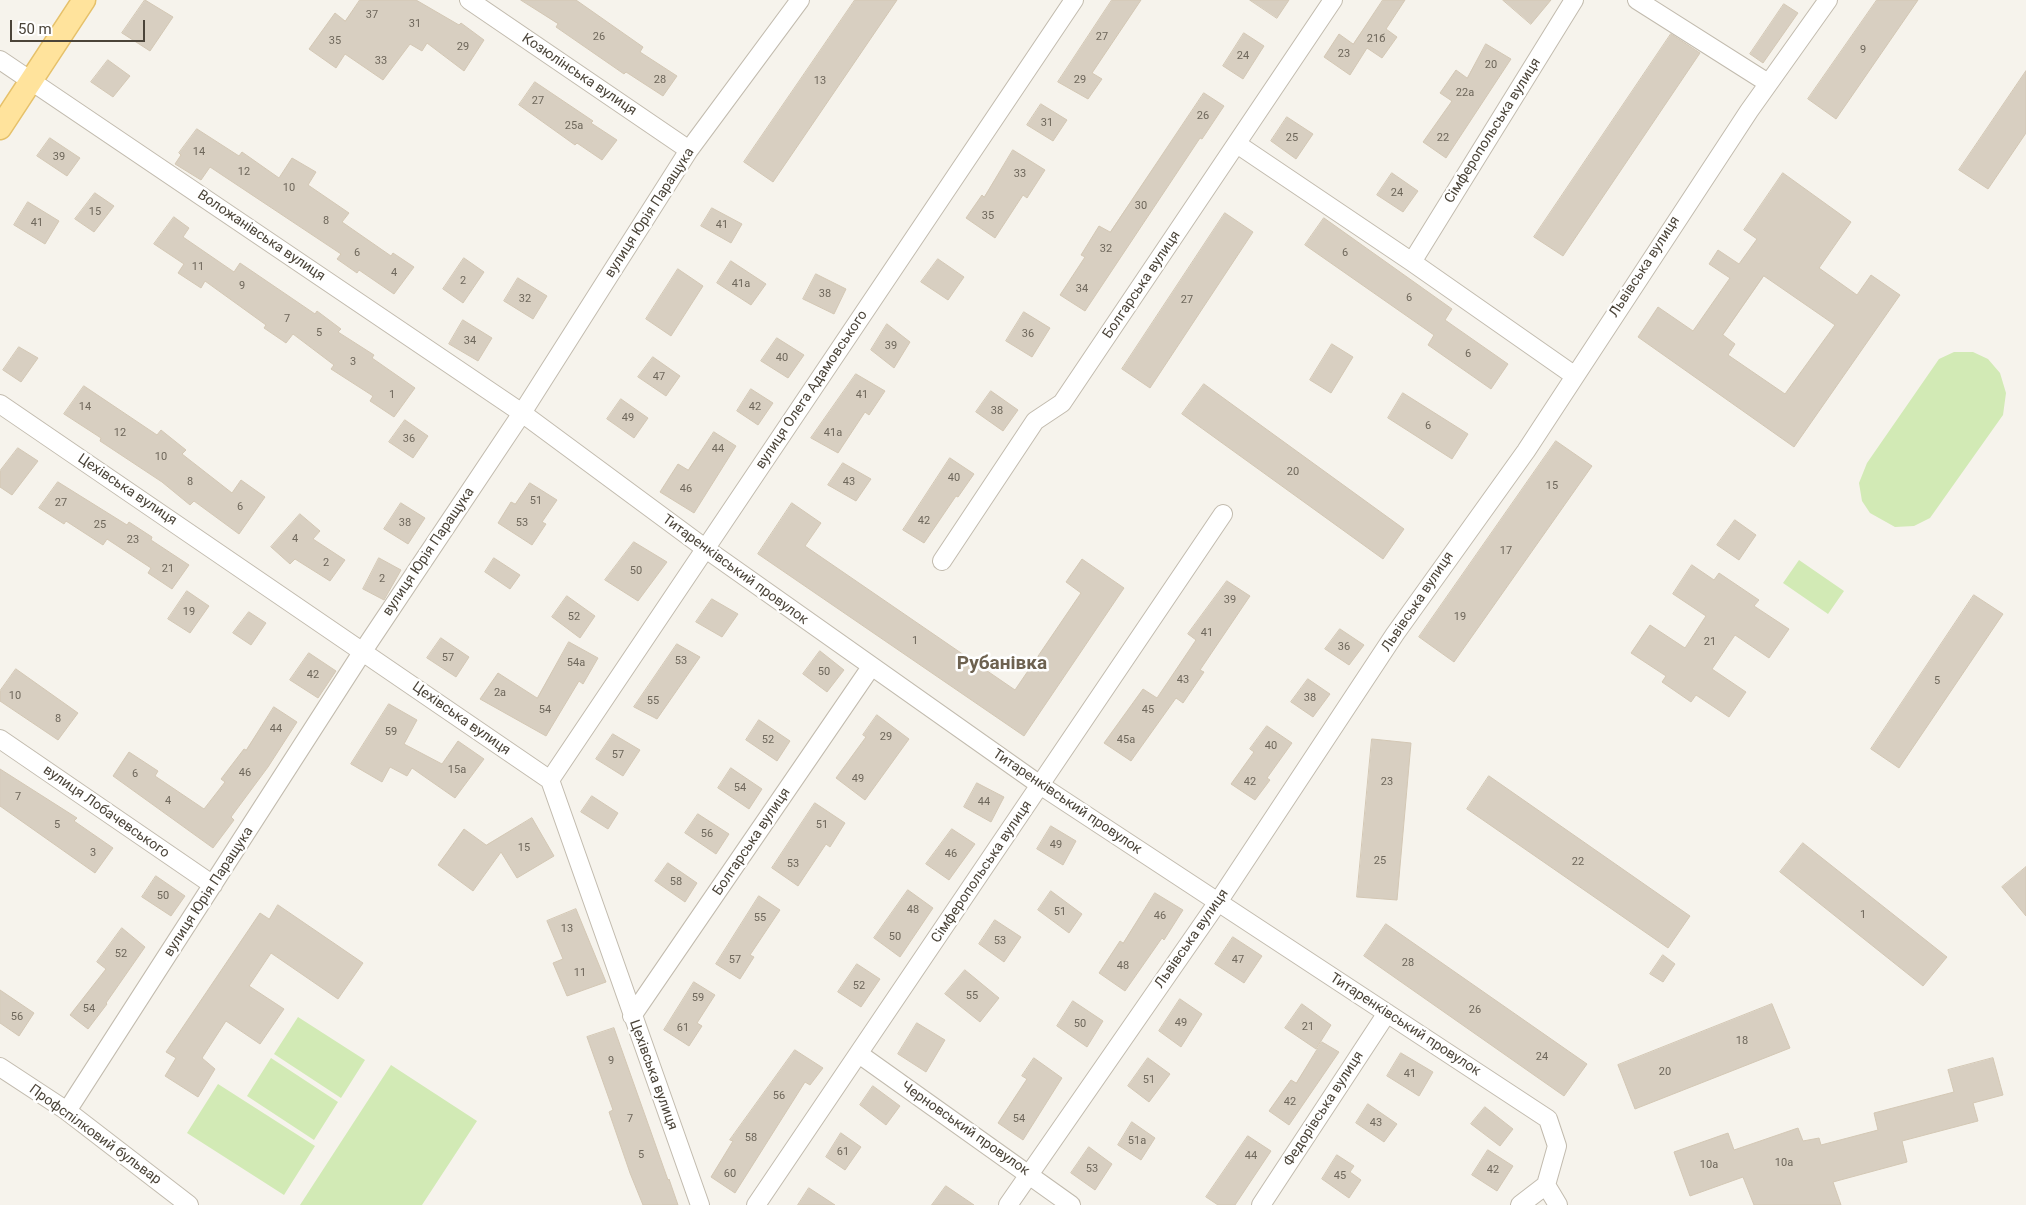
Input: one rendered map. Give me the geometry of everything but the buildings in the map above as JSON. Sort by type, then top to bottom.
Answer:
[{"type":"main road","points":[[0,128],[84,0]]},
{"type":"street","name":"Козюлінська вулиця","points":[[469,0],[689,150]]},
{"type":"street","name":"вулиця Юрія Паращука","points":[[67,1111],[364,651],[522,413],[689,150],[800,0]]},
{"type":"street","name":"вулиця Олега Адамовського","points":[[550,780],[1074,0]]},
{"type":"street","name":"Болгарська вулиця","points":[[942,561],[1035,422],[1062,403],[1333,0]]},
{"type":"street","name":"Сімферопольська вулиця","points":[[1412,262],[1574,0]]},
{"type":"street","points":[[1637,0],[1768,83]]},
{"type":"street","name":"Львівська вулиця","points":[[1008,1205],[1218,902],[1395,634],[1526,451],[1768,83],[1828,0]]},
{"type":"street","name":"Воложанівська вулиця","points":[[0,60],[522,413]]},
{"type":"street","points":[[1236,144],[1412,262],[1575,376]]},
{"type":"street","name":"Цехівська вулиця","points":[[0,404],[364,651],[550,780],[700,1205]]},
{"type":"street","name":"Титаренківський провулок","points":[[522,413],[706,549],[1040,785],[1548,1119],[1557,1146],[1546,1185]]},
{"type":"street","name":"Сімферопольська вулиця","points":[[756,1205],[1223,514]]},
{"type":"street","name":"Болгарська вулиця","points":[[632,1016],[871,667]]},
{"type":"street","name":"вулиця Лобачевського","points":[[0,739],[213,885]]},
{"type":"street","name":"Федорівська вулиця","points":[[1261,1205],[1387,1013]]},
{"type":"street","name":"Черновський провулок","points":[[859,1054],[1071,1205]]},
{"type":"street","name":"Профспілковий бульвар","points":[[0,1067],[67,1111],[189,1205]]},
{"type":"street","points":[[1520,1205],[1546,1185],[1558,1205]]},
{"type":"green space","points":[[1954,352],[1973,352],[1988,359],[2000,373],[2006,393],[2003,415],[1930,518],[1914,526],[1895,527],[1870,513],[1862,501],[1859,483],[1867,463],[1939,359]]},
{"type":"green space","points":[[1799,560],[1844,591],[1828,614],[1783,583]]},
{"type":"green space","points":[[298,1017],[365,1060],[341,1098],[274,1054]]},
{"type":"green space","points":[[271,1058],[338,1102],[314,1140],[247,1096]]},
{"type":"green space","points":[[391,1065],[477,1121],[422,1205],[300,1205]]},
{"type":"green space","points":[[218,1084],[315,1146],[284,1195],[187,1133]]},
{"type":"district","name":"Рубанівка","points":[[1002,664]]}]
